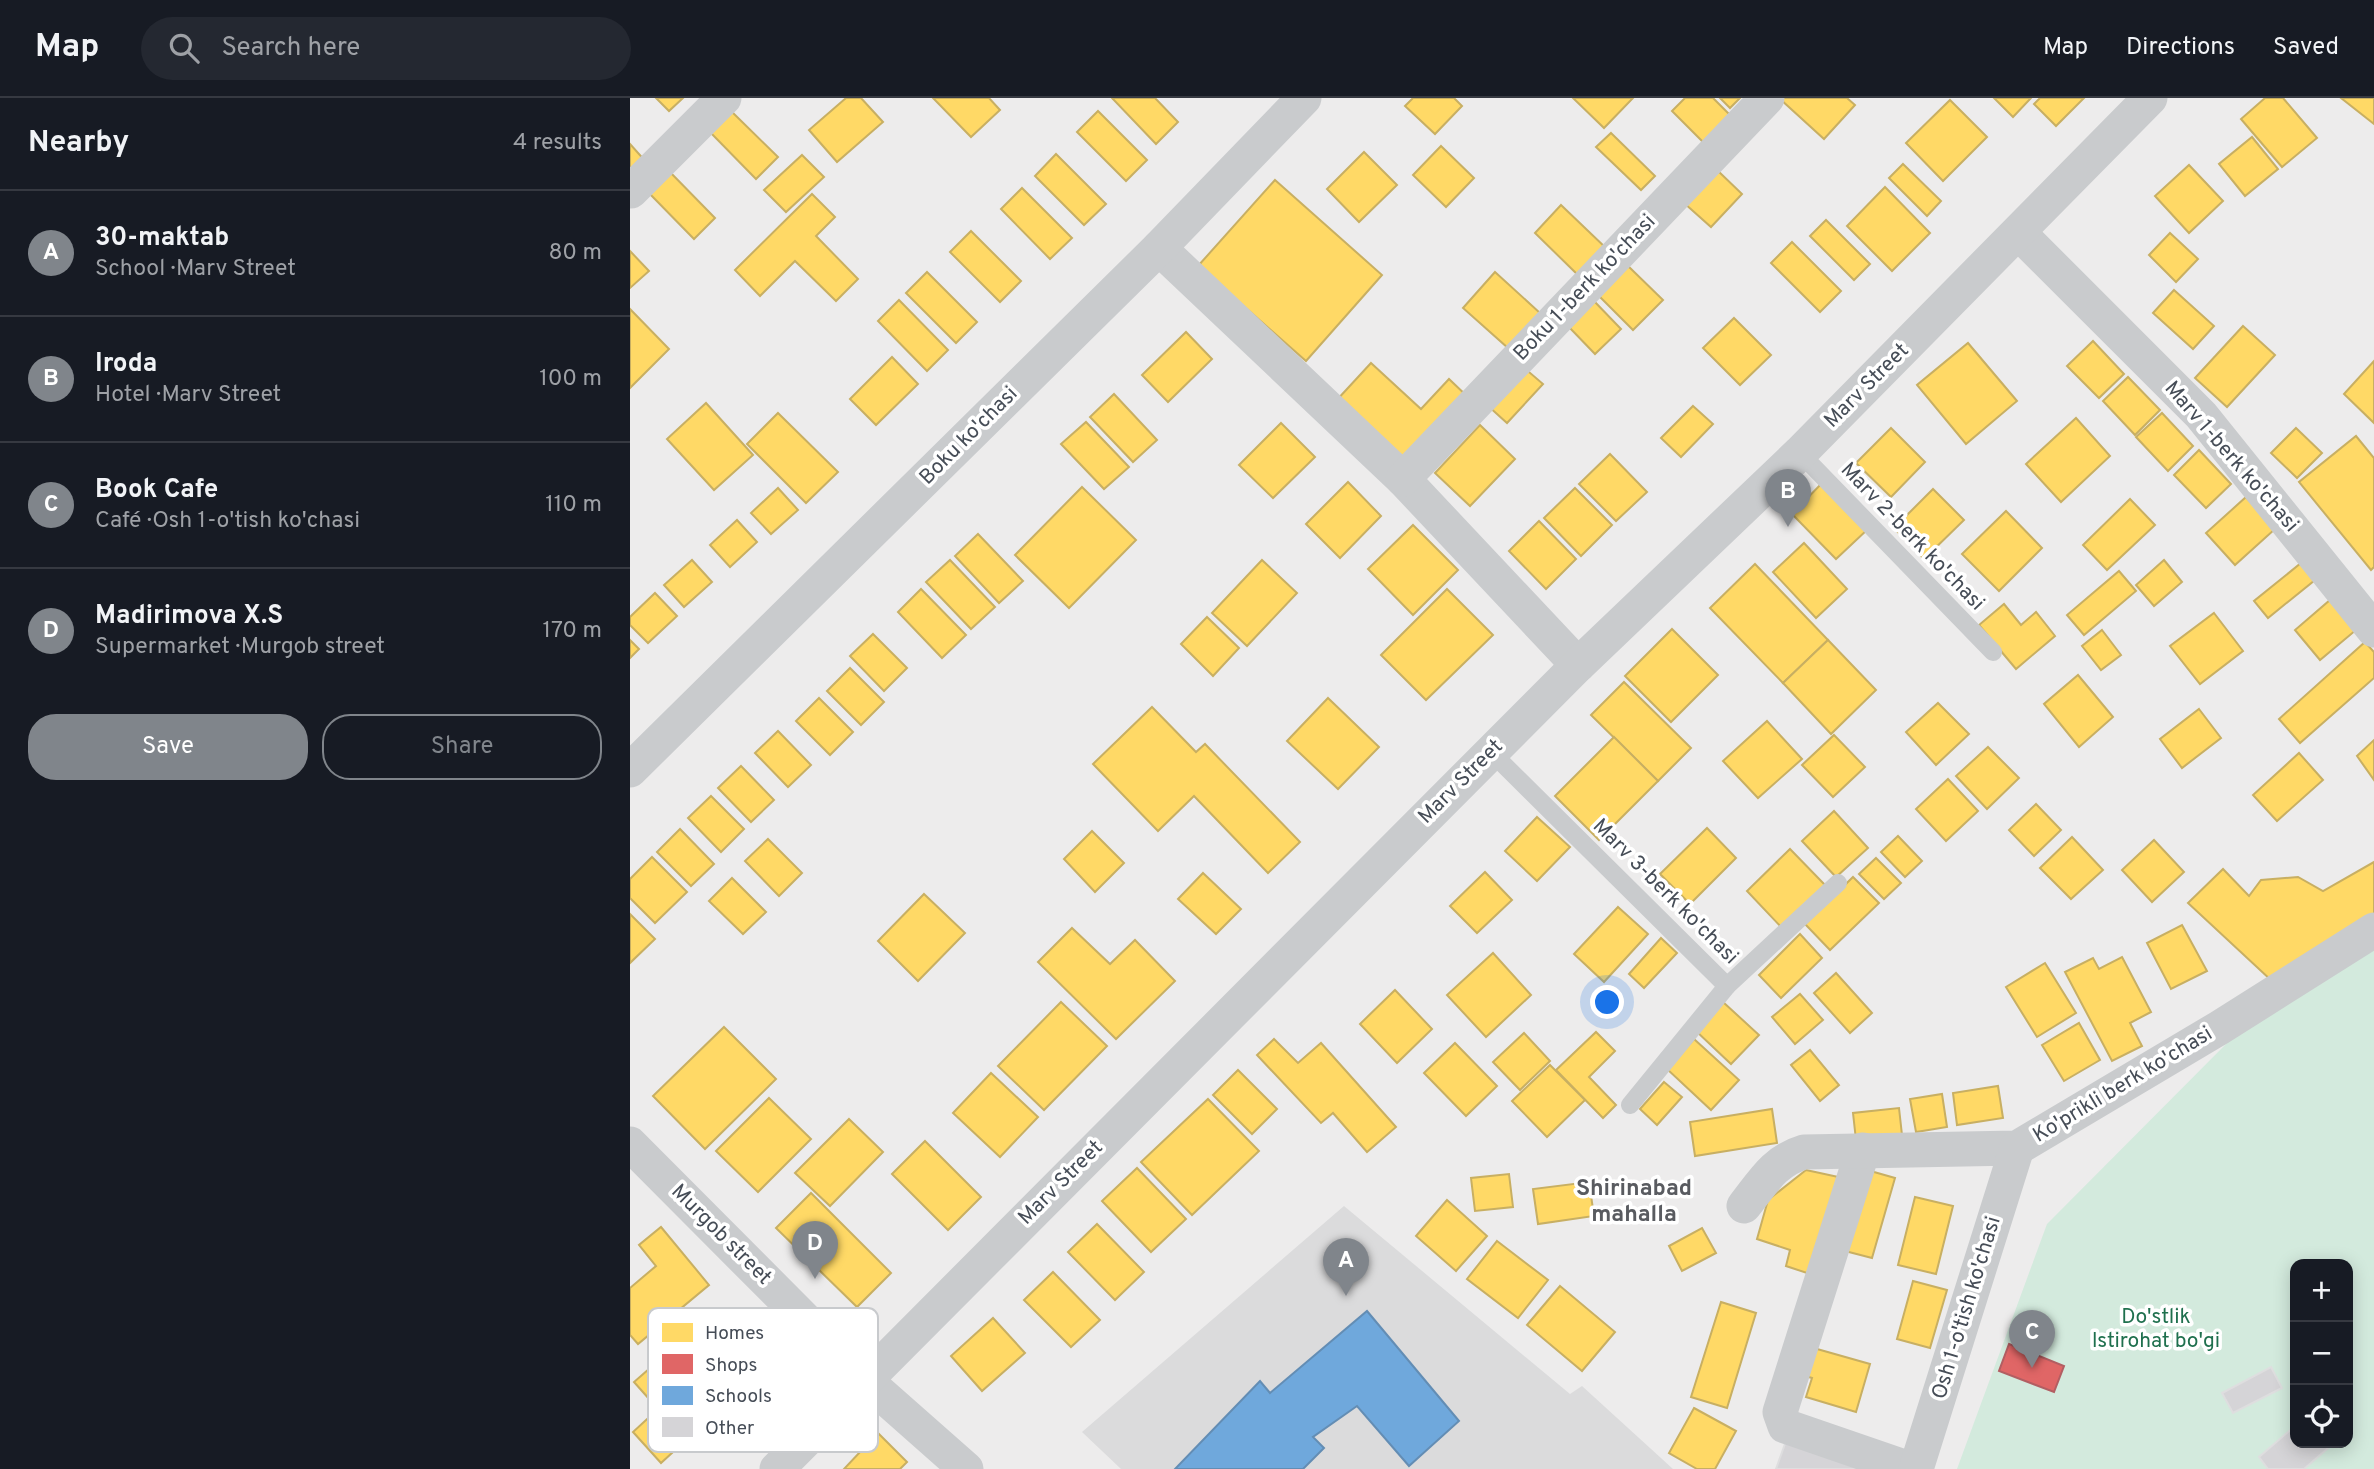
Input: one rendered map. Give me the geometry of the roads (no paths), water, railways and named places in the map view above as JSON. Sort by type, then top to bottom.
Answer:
[{"type":"street","points":[[631,191],[724,98]]},
{"type":"street","name":"Boku ko'chasi","points":[[630,770],[1159,248],[1304,98]]},
{"type":"street","name":"Boku 1-berk ko'chasi","points":[[1403,478],[1767,98]]},
{"type":"street","name":"Marv Street","points":[[878,1365],[1578,665],[1800,453],[2150,98]]},
{"type":"street","name":"Marv 1-berk ko'chasi","points":[[2019,233],[2201,415],[2374,630]]},
{"type":"street","points":[[1159,248],[1403,478],[1578,665]]},
{"type":"street","name":"Ko'prikli berk ko'chasi","points":[[1744,1206],[1776,1164],[1786,1157],[1804,1152],[2017,1148],[2218,1028],[2374,930]]},
{"type":"street","name":"Murgob street","points":[[630,1144],[793,1308]]},
{"type":"street","name":"Osh 1-o'tish ko'chasi","points":[[1916,1469],[2017,1148]]},
{"type":"street","points":[[1863,1150],[1780,1412],[1781,1422],[1785,1426],[1910,1469]]},
{"type":"street","name":"Murgob street","points":[[878,1391],[966,1469]]},
{"type":"street","name":"Marv Street","points":[[777,1469],[793,1452]]},
{"type":"lane","name":"Marv 2-berk ko'chasi","points":[[1800,453],[1993,652]]},
{"type":"lane","name":"Marv 3-berk ko'chasi","points":[[1491,752],[1727,986],[1630,1105]]},
{"type":"lane","points":[[1727,986],[1838,883]]},
{"type":"place","name":"Iroda","points":[[1788,527]]},
{"type":"place","name":"Madirimova X.S","points":[[815,1279]]},
{"type":"place","name":"30-maktab","points":[[1346,1296]]},
{"type":"place","name":"Book Cafe","points":[[2032,1368]]},
{"type":"district","name":"Shirinabad mahalla","points":[[1634,1202]]},
{"type":"park label","name":"Do'stlik Istirohat bo'gi","points":[[2156,1329]]}]
